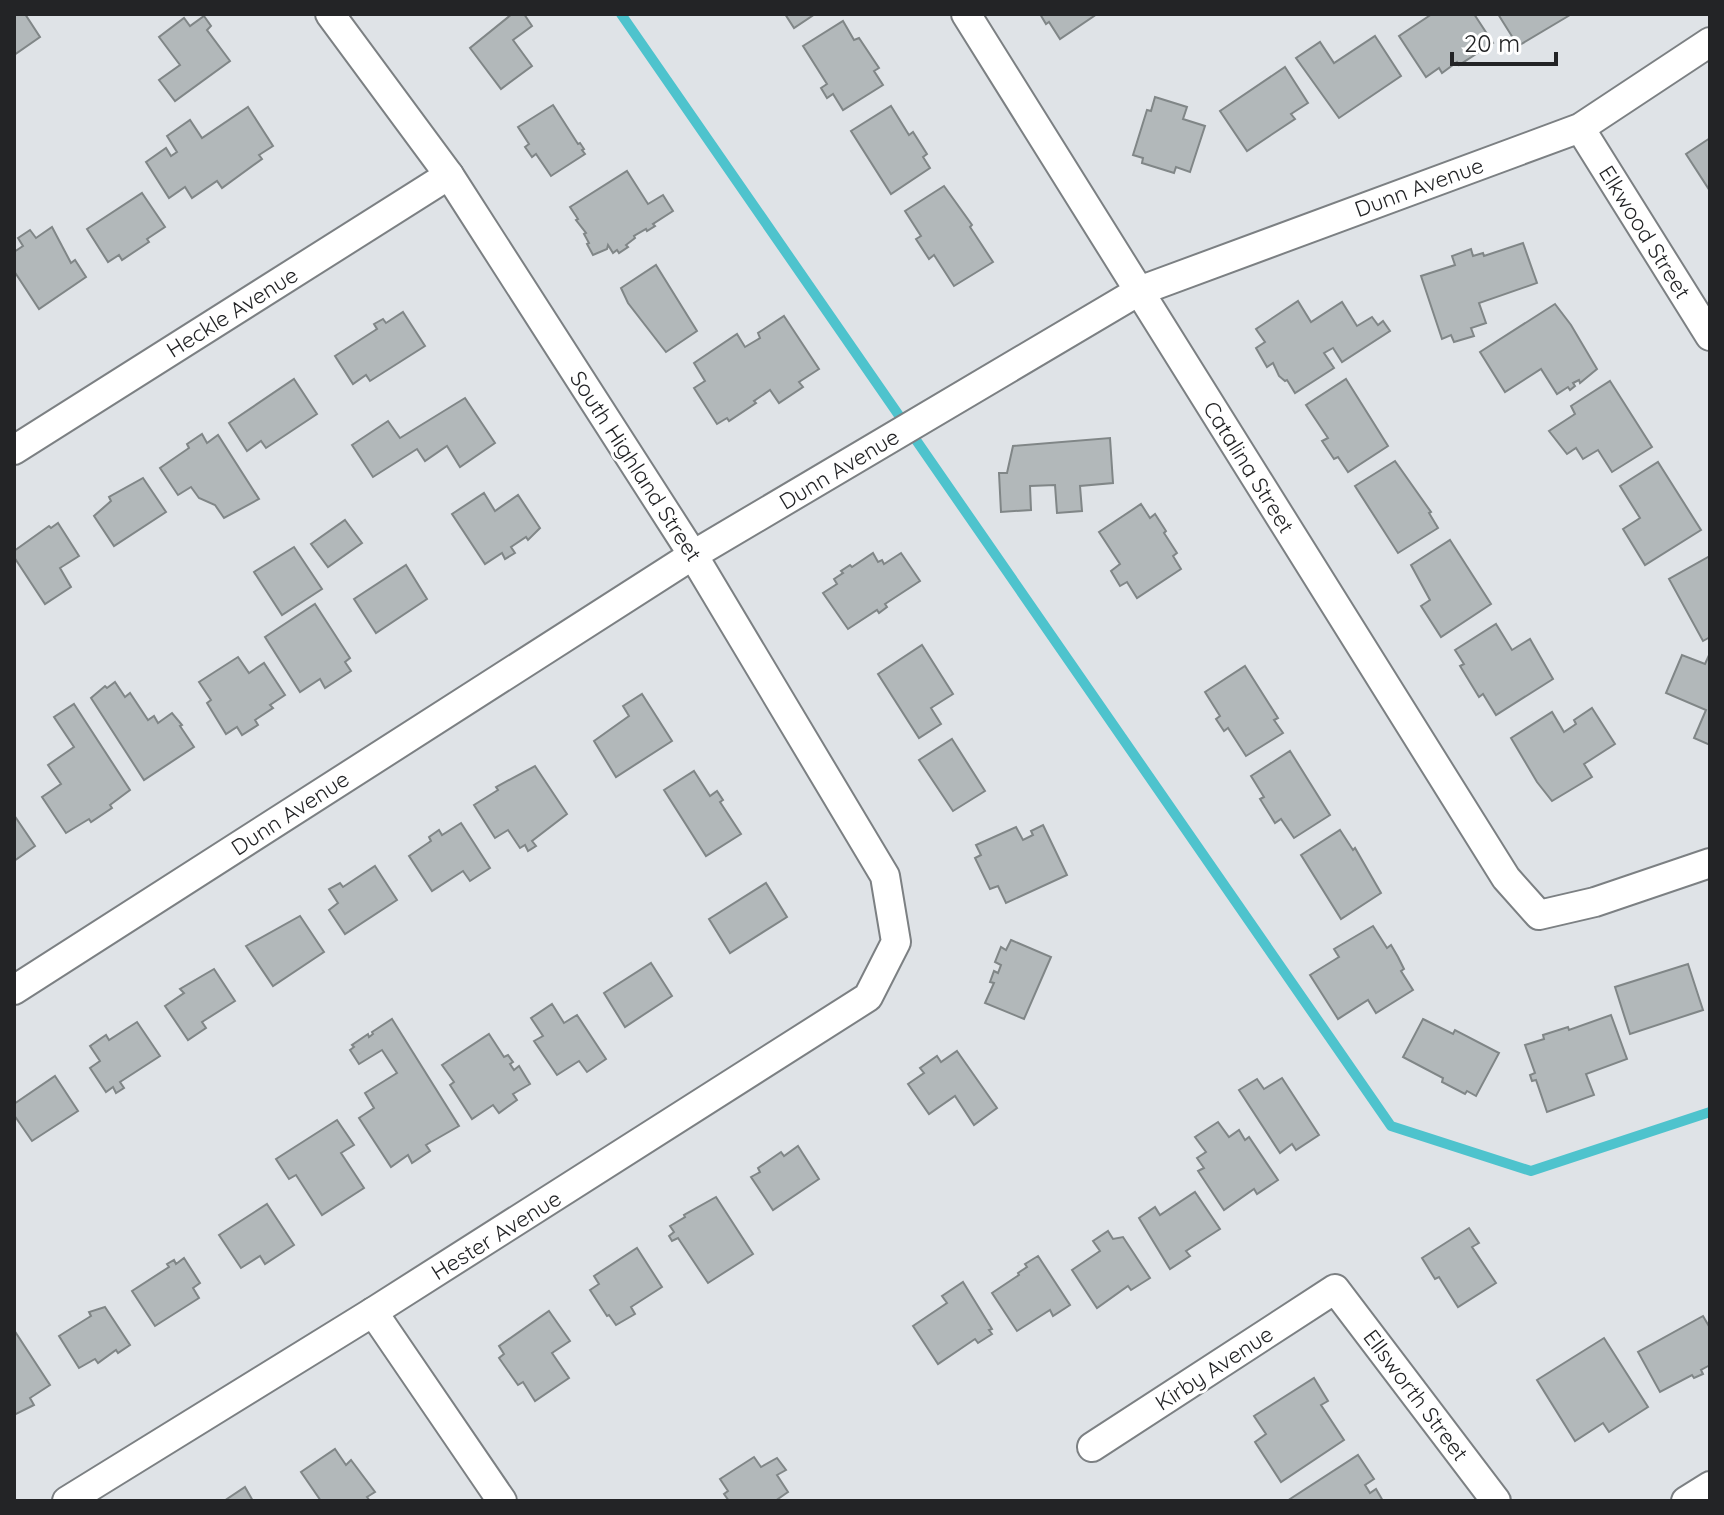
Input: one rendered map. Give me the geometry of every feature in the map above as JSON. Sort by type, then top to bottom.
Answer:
[{"type":"street","name":"South Highland Street","points":[[330,14],[449,175],[693,555],[885,876],[896,942]]},
{"type":"street","name":"Catalina Street","points":[[966,14],[1506,878],[1539,915],[1595,902],[1710,863]]},
{"type":"street","name":"Dunn Avenue","points":[[14,990],[693,555],[1139,291],[1580,128],[1710,42]]},
{"type":"street","name":"Elkwood Street","points":[[1580,128],[1710,336]]},
{"type":"street","name":"Heckle Avenue","points":[[14,450],[449,175]]},
{"type":"street","name":"Hester Avenue","points":[[67,1501],[373,1312],[868,997],[896,942]]},
{"type":"street","name":"Kirby Avenue","points":[[1092,1447],[1335,1289]]},
{"type":"street","name":"Ellsworth Street","points":[[1335,1289],[1496,1501]]},
{"type":"street","points":[[373,1312],[502,1501]]},
{"type":"street","points":[[1686,1501],[1710,1486]]},
{"type":"building","points":[[14,14],[25,14],[40,37],[14,55]]},
{"type":"building","points":[[512,14],[524,14],[532,26],[513,40],[532,66],[501,89],[470,48]]},
{"type":"building","points":[[785,14],[815,14],[794,28]]},
{"type":"building","points":[[1040,14],[1097,14],[1060,39]]},
{"type":"building","points":[[1432,14],[1474,14],[1493,43],[1459,65],[1457,62],[1442,73],[1439,68],[1426,77],[1399,36]]},
{"type":"building","points":[[1498,14],[1570,14],[1570,15],[1518,46]]},
{"type":"building","points":[[204,16],[211,26],[207,30],[230,61],[175,101],[159,80],[180,65],[159,37],[184,18],[190,26]]},
{"type":"building","points":[[843,21],[854,40],[859,38],[879,68],[874,71],[883,85],[843,110],[833,94],[827,98],[821,88],[827,84],[803,46]]},
{"type":"building","points":[[1375,36],[1401,76],[1339,118],[1296,58],[1320,42],[1334,63]]},
{"type":"building","points":[[1285,67],[1308,103],[1291,114],[1295,119],[1247,151],[1220,111]]},
{"type":"building","points":[[1155,97],[1187,107],[1183,119],[1205,126],[1190,172],[1176,167],[1174,173],[1142,163],[1143,158],[1133,155],[1147,110],[1151,111]]},
{"type":"building","points":[[553,105],[585,154],[551,176],[536,154],[532,157],[525,147],[529,144],[518,127]]},
{"type":"building","points":[[891,106],[909,135],[913,132],[927,154],[923,157],[930,168],[891,194],[851,131]]},
{"type":"building","points":[[248,107],[273,146],[259,155],[262,159],[222,188],[217,181],[192,198],[185,187],[169,198],[146,162],[166,148],[171,156],[177,152],[167,136],[190,120],[202,138]]},
{"type":"building","points":[[1710,138],[1710,191],[1686,154]]},
{"type":"building","points":[[627,171],[648,204],[663,195],[673,211],[653,224],[655,226],[634,236],[626,245],[628,247],[619,253],[617,250],[613,253],[608,245],[607,249],[593,255],[586,233],[570,207]]},
{"type":"building","points":[[944,186],[993,262],[954,286],[934,255],[929,259],[916,239],[921,236],[905,211]]},
{"type":"building","points":[[142,193],[165,227],[122,260],[119,255],[108,262],[87,229]]},
{"type":"building","points":[[52,227],[71,263],[75,260],[86,277],[39,309],[14,271],[14,252],[23,246],[18,238],[30,230],[36,238]]},
{"type":"building","points":[[1523,243],[1537,283],[1479,303],[1486,323],[1471,328],[1474,336],[1454,342],[1451,335],[1442,339],[1421,276],[1455,265],[1452,256],[1471,249],[1473,256],[1483,253],[1484,256]]},
{"type":"building","points":[[656,265],[697,331],[666,352],[628,303],[621,288]]},
{"type":"building","points":[[1298,301],[1311,322],[1342,302],[1357,326],[1372,317],[1378,325],[1383,321],[1390,331],[1342,362],[1333,348],[1324,353],[1334,368],[1295,393],[1287,380],[1279,376],[1273,363],[1267,367],[1256,348],[1265,342],[1256,329]]},
{"type":"building","points":[[1555,304],[1597,369],[1580,383],[1579,380],[1573,383],[1575,386],[1570,390],[1568,387],[1557,394],[1541,369],[1505,392],[1480,352]]},
{"type":"building","points":[[403,312],[425,346],[370,381],[366,375],[353,384],[335,356],[377,329],[374,324],[383,319],[386,323]]},
{"type":"building","points":[[784,316],[819,369],[799,382],[803,387],[779,403],[770,390],[729,421],[727,418],[717,424],[694,388],[705,381],[694,363],[737,334],[745,347],[760,338],[758,333]]},
{"type":"building","points":[[294,379],[317,414],[266,448],[261,441],[247,451],[229,423]]},
{"type":"building","points":[[1346,379],[1388,446],[1348,472],[1322,441],[1328,438],[1306,405]]},
{"type":"building","points":[[1610,381],[1652,447],[1612,472],[1598,450],[1583,459],[1576,448],[1567,454],[1549,431],[1575,414],[1571,406]]},
{"type":"building","points":[[465,398],[495,443],[460,467],[447,446],[425,461],[417,449],[373,477],[352,445],[388,421],[400,438]]},
{"type":"building","points":[[202,434],[207,443],[218,435],[259,499],[224,518],[215,505],[199,498],[191,487],[178,495],[160,468],[189,448],[187,444]]},
{"type":"building","points":[[1110,438],[1113,483],[1080,486],[1082,511],[1057,513],[1055,485],[1030,486],[1031,510],[1001,512],[999,473],[1007,473],[1013,446]]},
{"type":"building","points":[[1395,461],[1431,512],[1438,528],[1398,553],[1355,486]]},
{"type":"building","points":[[1658,462],[1701,530],[1645,565],[1623,529],[1640,518],[1620,486]]},
{"type":"building","points":[[143,478],[166,512],[114,546],[94,516],[111,501],[109,497]]},
{"type":"building","points":[[484,493],[495,511],[518,495],[540,528],[528,540],[526,537],[511,547],[515,553],[505,559],[502,553],[485,564],[452,514]]},
{"type":"building","points":[[1141,504],[1150,518],[1155,514],[1166,531],[1164,533],[1177,553],[1173,556],[1181,569],[1137,598],[1127,582],[1120,586],[1111,571],[1120,564],[1099,532]]},
{"type":"building","points":[[345,520],[362,543],[328,567],[311,544]]},
{"type":"building","points":[[58,523],[79,556],[60,568],[71,587],[45,604],[14,557],[14,551]]},
{"type":"building","points":[[1450,540],[1491,604],[1441,637],[1421,606],[1430,600],[1411,565]]},
{"type":"building","points":[[294,547],[322,589],[282,615],[254,572]]},
{"type":"building","points":[[873,553],[878,562],[882,560],[884,564],[901,553],[920,581],[885,604],[887,607],[879,613],[877,610],[848,629],[823,593],[837,584],[834,579],[843,573],[841,571]]},
{"type":"building","points":[[1710,556],[1710,637],[1703,641],[1669,579]]},
{"type":"building","points":[[406,565],[427,599],[376,633],[354,599]]},
{"type":"building","points":[[315,604],[350,658],[345,662],[351,671],[325,688],[320,679],[300,692],[265,637]]},
{"type":"building","points":[[1496,624],[1512,650],[1530,639],[1553,679],[1496,715],[1483,694],[1479,697],[1460,666],[1464,664],[1455,650]]},
{"type":"building","points":[[922,645],[953,694],[931,708],[941,724],[919,738],[878,674]]},
{"type":"building","points":[[1710,653],[1710,745],[1694,738],[1706,710],[1666,693],[1682,655],[1705,664]]},
{"type":"building","points":[[238,657],[249,673],[264,663],[285,695],[255,720],[258,725],[242,735],[237,727],[226,734],[207,703],[211,700],[199,682]]},
{"type":"building","points":[[1245,666],[1278,718],[1274,720],[1283,733],[1246,756],[1228,728],[1224,731],[1216,719],[1220,716],[1205,692]]},
{"type":"building","points":[[115,682],[125,697],[130,693],[148,720],[154,716],[158,723],[172,713],[194,747],[144,780],[91,698]]},
{"type":"building","points":[[642,694],[672,741],[616,777],[594,741],[629,716],[623,706]]},
{"type":"building","points":[[74,704],[130,790],[110,805],[112,808],[66,833],[42,797],[61,784],[48,765],[74,747],[54,717]]},
{"type":"building","points":[[1592,708],[1615,744],[1584,764],[1592,777],[1552,801],[1511,738],[1552,712],[1564,732],[1576,724],[1574,720]]},
{"type":"building","points":[[952,739],[985,791],[953,811],[919,760]]},
{"type":"building","points":[[1290,751],[1330,815],[1294,838],[1281,819],[1275,823],[1260,799],[1264,797],[1251,776]]},
{"type":"building","points":[[535,766],[567,814],[532,841],[536,846],[528,851],[525,845],[520,848],[508,830],[495,838],[474,805],[498,790],[496,787]]},
{"type":"building","points":[[694,771],[710,796],[717,791],[723,800],[720,802],[741,834],[706,856],[664,790]]},
{"type":"building","points":[[14,815],[35,846],[14,861]]},
{"type":"building","points":[[461,823],[490,868],[470,881],[463,871],[432,891],[409,856],[431,841],[429,837],[439,830],[442,835]]},
{"type":"building","points":[[1043,825],[1067,875],[1006,903],[998,886],[990,889],[975,858],[981,855],[976,845],[1016,827],[1023,840]]},
{"type":"building","points":[[1340,830],[1353,850],[1355,848],[1381,893],[1341,919],[1301,855]]},
{"type":"building","points":[[375,866],[397,900],[345,934],[329,910],[338,903],[329,889],[340,883],[343,887]]},
{"type":"building","points":[[766,883],[787,917],[730,953],[709,919]]},
{"type":"building","points":[[300,916],[324,952],[273,986],[246,946]]},
{"type":"building","points":[[1373,926],[1387,948],[1391,945],[1404,969],[1401,971],[1413,990],[1376,1013],[1368,1000],[1338,1019],[1310,975],[1339,957],[1334,949]]},
{"type":"building","points":[[1011,940],[1051,957],[1024,1019],[985,1003],[994,983],[990,982],[994,971],[998,973],[1001,965],[995,962],[1001,947],[1006,950]]},
{"type":"building","points":[[651,963],[672,996],[625,1027],[604,993]]},
{"type":"building","points":[[1688,964],[1703,1010],[1630,1034],[1615,987]]},
{"type":"building","points":[[214,969],[235,1001],[202,1022],[206,1028],[188,1040],[165,1006],[184,993],[180,989]]},
{"type":"building","points":[[552,1004],[564,1023],[577,1015],[606,1059],[587,1072],[579,1061],[557,1075],[534,1041],[543,1036],[531,1018]]},
{"type":"building","points":[[1611,1015],[1627,1059],[1586,1074],[1594,1095],[1547,1112],[1536,1080],[1532,1081],[1530,1075],[1535,1073],[1525,1045],[1544,1039],[1543,1035],[1568,1027],[1569,1030]]},
{"type":"building","points":[[392,1019],[459,1126],[426,1145],[430,1151],[412,1163],[408,1155],[391,1167],[359,1118],[374,1108],[365,1093],[397,1073],[382,1050],[359,1064],[350,1050],[354,1047],[352,1045],[368,1034],[369,1037]]},
{"type":"building","points":[[1423,1019],[1453,1034],[1455,1030],[1499,1053],[1476,1096],[1442,1082],[1443,1078],[1403,1057]]},
{"type":"building","points":[[137,1022],[160,1056],[120,1082],[124,1088],[116,1093],[113,1087],[106,1092],[90,1068],[100,1061],[90,1046],[106,1035],[109,1040]]},
{"type":"building","points":[[489,1034],[504,1057],[508,1055],[513,1062],[510,1064],[514,1070],[519,1066],[530,1084],[513,1094],[517,1100],[499,1113],[493,1105],[472,1119],[450,1085],[454,1082],[442,1065]]},
{"type":"building","points":[[957,1051],[997,1108],[974,1125],[955,1096],[929,1114],[908,1084],[924,1073],[920,1068],[937,1056],[941,1062]]},
{"type":"building","points":[[55,1076],[78,1111],[32,1141],[14,1115],[14,1104]]},
{"type":"building","points":[[1282,1078],[1319,1135],[1296,1150],[1292,1144],[1280,1153],[1239,1090],[1257,1079],[1264,1089]]},
{"type":"building","points":[[337,1120],[354,1145],[341,1153],[364,1188],[322,1215],[296,1175],[289,1179],[276,1159]]},
{"type":"building","points":[[1218,1122],[1229,1137],[1239,1130],[1245,1140],[1249,1137],[1278,1180],[1257,1194],[1254,1189],[1224,1210],[1198,1171],[1204,1168],[1197,1158],[1206,1152],[1195,1137]]},
{"type":"building","points":[[798,1146],[819,1179],[773,1210],[751,1177],[760,1172],[758,1168],[781,1152],[784,1156]]},
{"type":"building","points":[[1195,1192],[1220,1229],[1186,1251],[1190,1256],[1170,1269],[1139,1218],[1155,1207],[1160,1215]]},
{"type":"building","points":[[716,1197],[753,1254],[708,1283],[678,1238],[672,1241],[669,1236],[674,1232],[670,1226]]},
{"type":"building","points":[[267,1204],[294,1245],[265,1264],[260,1256],[241,1268],[219,1235]]},
{"type":"building","points":[[1469,1228],[1479,1243],[1472,1247],[1496,1283],[1458,1307],[1439,1277],[1435,1279],[1422,1258]]},
{"type":"building","points":[[1108,1231],[1113,1239],[1123,1237],[1150,1278],[1131,1290],[1128,1286],[1097,1308],[1072,1270],[1100,1251],[1093,1241]]},
{"type":"building","points":[[637,1248],[662,1287],[631,1307],[635,1314],[616,1325],[590,1290],[599,1284],[594,1276]]},
{"type":"building","points":[[1038,1256],[1070,1305],[1053,1316],[1050,1310],[1017,1331],[992,1293],[1019,1275],[1027,1267],[1025,1264]]},
{"type":"building","points":[[184,1258],[200,1283],[193,1288],[199,1298],[155,1326],[132,1291],[169,1267],[167,1264],[174,1260],[176,1264]]},
{"type":"building","points":[[963,1282],[992,1329],[989,1330],[992,1334],[978,1343],[975,1339],[938,1364],[913,1326],[947,1303],[942,1296]]},
{"type":"building","points":[[105,1307],[130,1345],[118,1353],[116,1350],[98,1363],[95,1359],[79,1368],[59,1336],[91,1316],[89,1312]]},
{"type":"building","points":[[549,1311],[570,1341],[552,1353],[569,1378],[535,1401],[523,1382],[518,1385],[499,1358],[504,1354],[499,1346]]},
{"type":"building","points":[[1703,1316],[1710,1328],[1710,1365],[1701,1370],[1703,1374],[1694,1378],[1692,1375],[1660,1392],[1638,1352]]},
{"type":"building","points":[[14,1330],[50,1385],[30,1398],[34,1405],[14,1415]]},
{"type":"building","points":[[1604,1338],[1648,1407],[1609,1432],[1603,1423],[1575,1441],[1537,1380]]},
{"type":"building","points":[[1314,1378],[1328,1401],[1321,1405],[1344,1440],[1281,1482],[1255,1442],[1266,1434],[1254,1416]]},
{"type":"building","points":[[335,1449],[346,1465],[351,1460],[375,1492],[367,1497],[370,1501],[321,1501],[301,1472]]},
{"type":"building","points":[[1358,1455],[1374,1479],[1365,1485],[1370,1493],[1376,1489],[1383,1501],[1287,1501]]},
{"type":"building","points":[[754,1457],[761,1467],[777,1458],[786,1470],[777,1475],[788,1492],[775,1501],[729,1501],[724,1494],[728,1491],[720,1479]]},
{"type":"building","points":[[245,1487],[253,1501],[224,1501]]},
{"type":"waterway","points":[[621,14],[1391,1126],[1531,1171],[1710,1112]]}]
